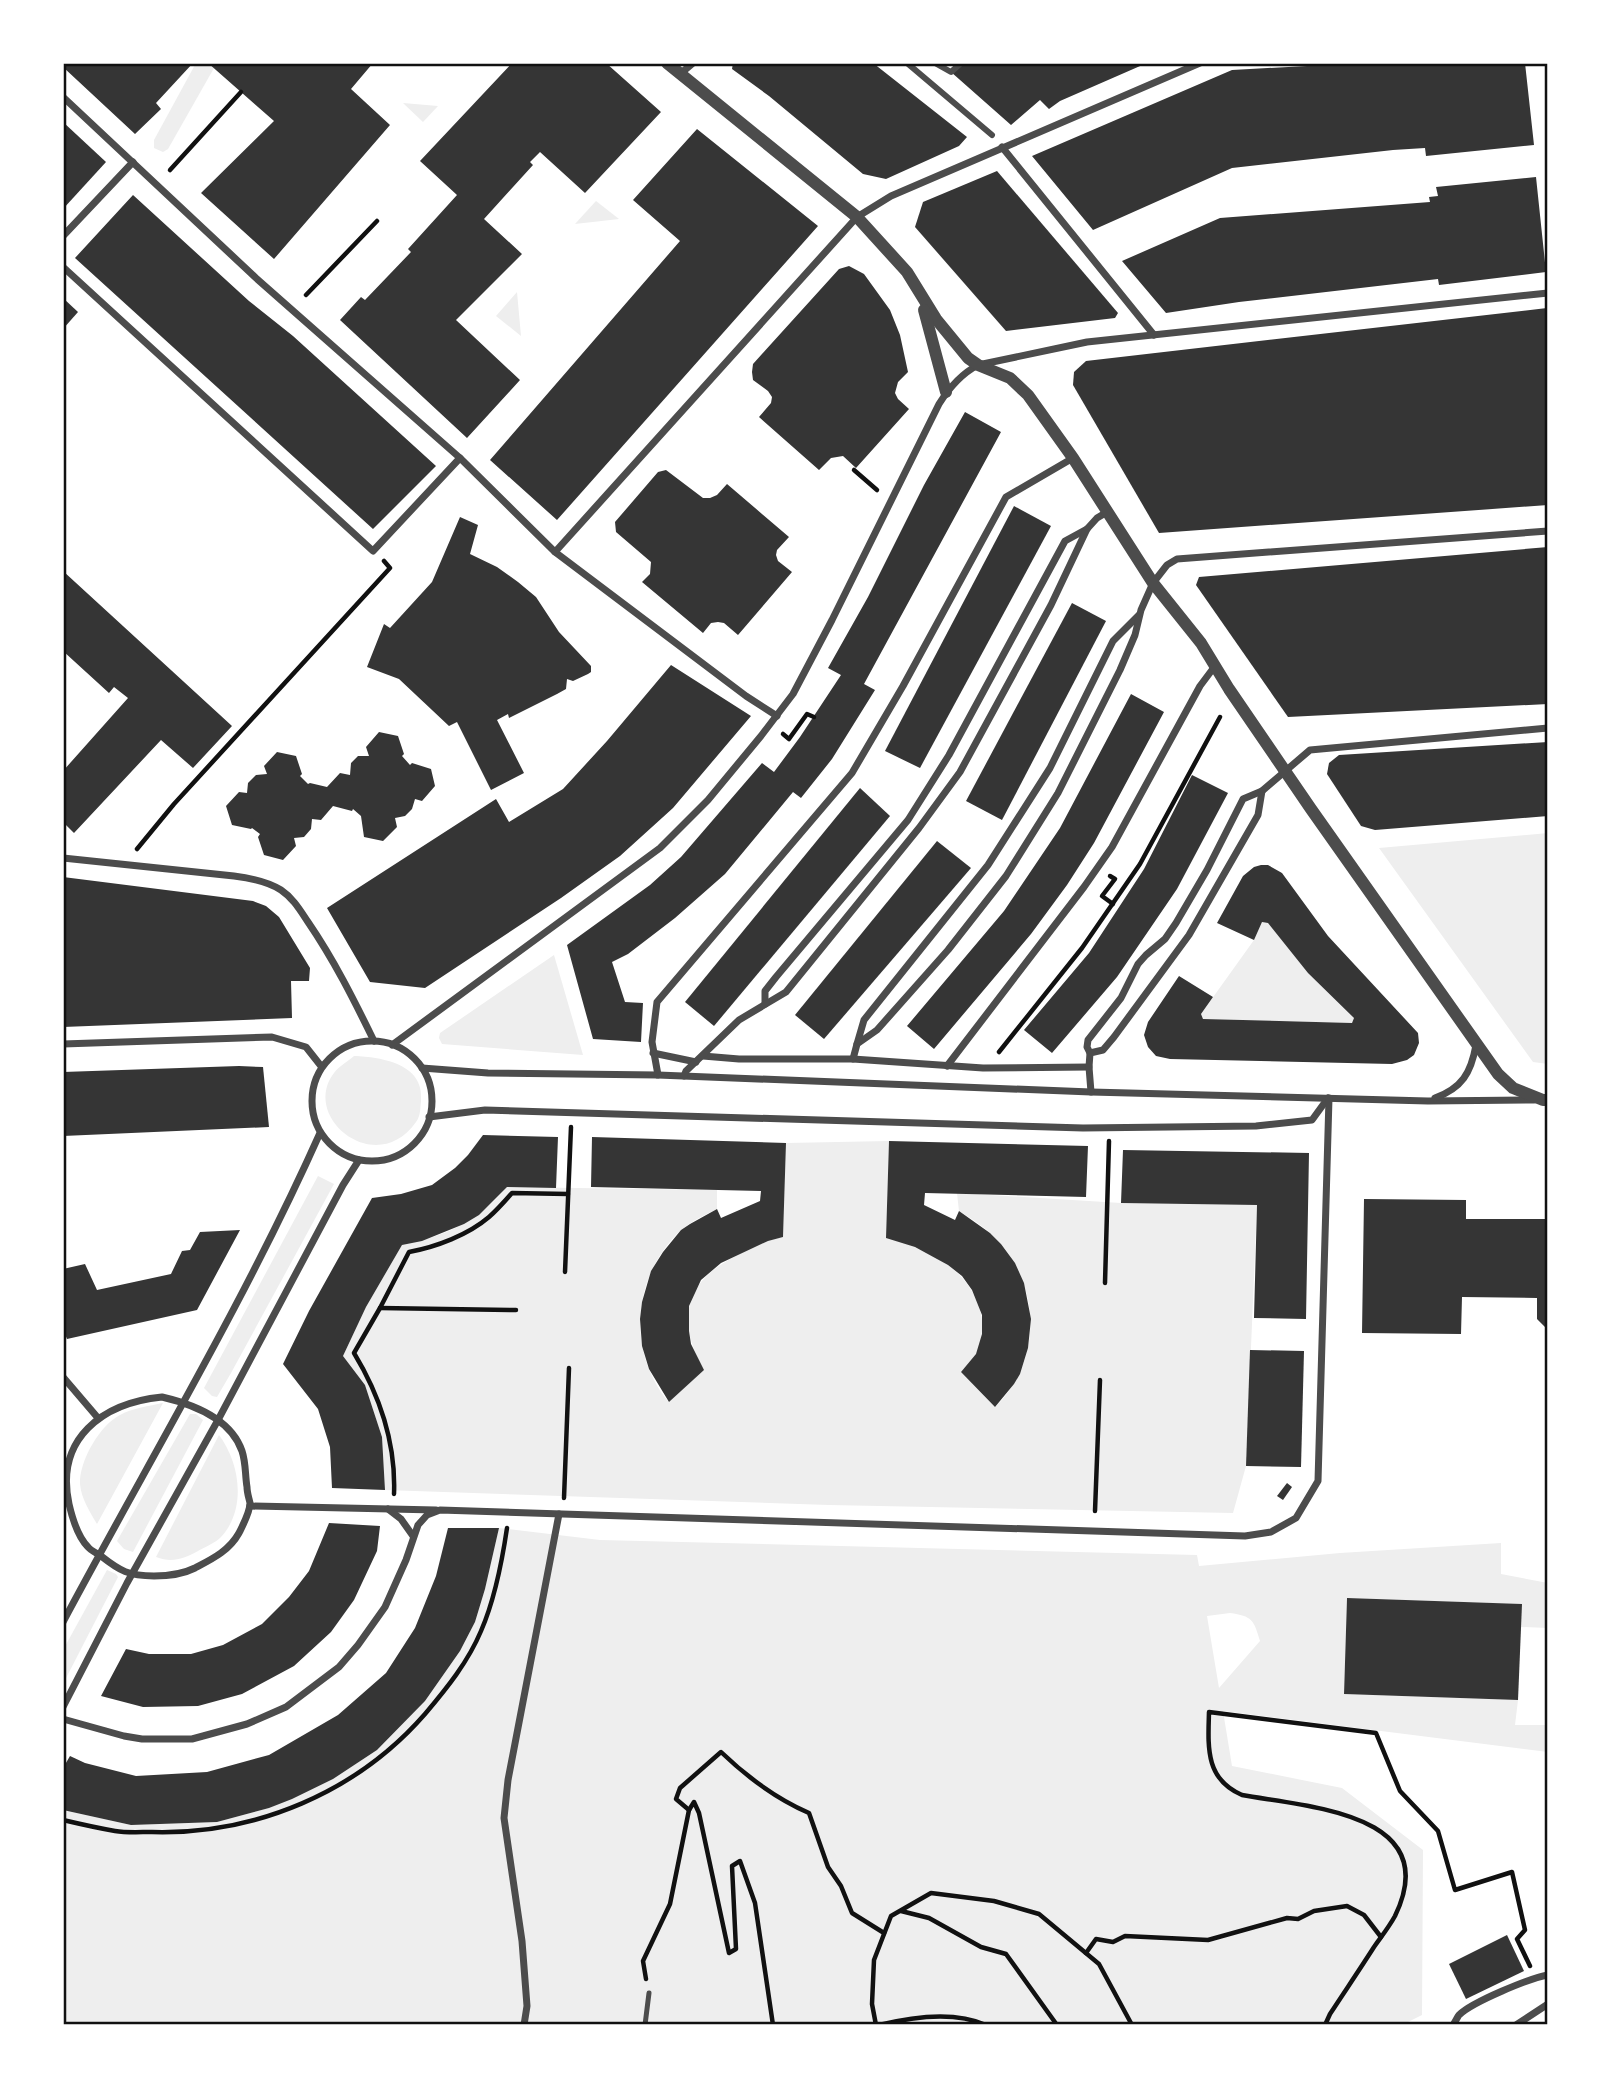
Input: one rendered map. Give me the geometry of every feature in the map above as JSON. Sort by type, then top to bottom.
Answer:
[{"type":"street","points":[[667,63],[857,217],[907,272],[951,340],[968,358],[1010,378],[1028,395],[1073,458],[1153,583],[1200,643],[1311,809],[1498,1074],[1513,1088],[1546,1100]]},
{"type":"street","points":[[680,74],[693,63]]},
{"type":"street","points":[[907,63],[992,135]]},
{"type":"street","points":[[935,63],[951,72],[961,63]]},
{"type":"street","points":[[555,552],[857,217],[891,195],[1200,63]]},
{"type":"street","points":[[63,97],[256,278],[460,458],[555,552],[746,696],[777,716]]},
{"type":"street","points":[[1002,147],[1154,335]]},
{"type":"street","points":[[63,236],[133,162]]},
{"type":"street","points":[[63,268],[373,551],[460,458]]},
{"type":"street","points":[[917,289],[930,326],[946,392]]},
{"type":"street","points":[[392,1045],[660,848],[708,800],[793,694],[939,404],[946,392],[961,377],[978,365],[1087,342],[1548,293]]},
{"type":"street","points":[[658,1075],[652,1042],[657,1002],[852,773],[903,686],[1006,497],[1073,458]]},
{"type":"street","points":[[684,1076],[739,1020],[786,992],[919,828],[960,772],[1051,605],[1087,529],[1107,512]]},
{"type":"street","points":[[765,1004],[765,991],[908,820],[949,755],[1065,541],[1087,529]]},
{"type":"street","points":[[857,1044],[877,1030],[948,950],[1006,876],[1065,780],[1121,670],[1153,583],[1167,565],[1177,559],[1548,531]]},
{"type":"street","points":[[853,1059],[864,1020],[988,865],[1050,768],[1113,640],[1139,615]]},
{"type":"street","points":[[947,1066],[1112,847],[1200,686],[1215,666]]},
{"type":"street","points":[[1090,1092],[1088,1040],[1121,998],[1138,964],[1165,939],[1176,923],[1243,799],[1262,791],[1310,750],[1548,728]]},
{"type":"street","points":[[1090,1053],[1103,1050],[1114,1037],[1189,935],[1258,815],[1262,791]]},
{"type":"street","points":[[63,858],[234,876],[254,879],[279,888],[293,900],[323,943],[374,1041]]},
{"type":"street","points":[[63,1044],[272,1037],[306,1047],[321,1066]]},
{"type":"street","points":[[374,1041],[392,1045],[406,1052],[422,1068],[432,1096],[429,1117],[422,1134],[410,1147],[395,1157],[377,1161],[359,1160],[337,1150],[320,1133],[313,1116],[315,1082],[321,1066],[337,1052],[356,1044],[374,1041]]},
{"type":"street","points":[[1428,1101],[1451,1092],[1467,1075],[1473,1061],[1476,1041]]},
{"type":"street","points":[[653,1053],[696,1062]]},
{"type":"street","points":[[703,1056],[739,1059],[853,1059],[983,1068],[1089,1068]]},
{"type":"street","points":[[422,1068],[488,1073],[658,1075],[1090,1092],[1428,1101],[1546,1100]]},
{"type":"street","points":[[429,1117],[485,1110],[1083,1128],[1256,1126],[1312,1121],[1329,1098]]},
{"type":"street","points":[[250,1506],[386,1508],[1084,1532],[1245,1536],[1271,1532],[1296,1518],[1318,1481],[1329,1098]]},
{"type":"street","points":[[63,1622],[204,1366],[320,1133]]},
{"type":"street","points":[[63,1707],[343,1185],[359,1160]]},
{"type":"street","points":[[63,1377],[99,1418]]},
{"type":"street","points":[[162,1397],[184,1402],[228,1428],[241,1449],[250,1506],[232,1545],[213,1559],[187,1572],[170,1576],[132,1575],[113,1567],[89,1548],[81,1535],[72,1516],[65,1487],[68,1460],[79,1438],[99,1418],[116,1407],[141,1399],[162,1397]]},
{"type":"street","points":[[386,1508],[401,1519],[413,1536]]},
{"type":"street","points":[[63,1719],[142,1739],[192,1739],[247,1724],[286,1707],[338,1667],[359,1645],[385,1607],[421,1521],[427,1515],[440,1510]]},
{"type":"street","points":[[524,2025],[527,2006],[522,1941],[504,1818],[508,1780],[559,1514]]},
{"type":"street","points":[[1453,2025],[1460,2015],[1480,2003],[1536,1977],[1548,1975]]},
{"type":"street","points":[[1516,2025],[1548,2004]]},
{"type":"lane","points":[[645,2025],[649,1993]]},
{"type":"path","points":[[170,170],[241,92]]},
{"type":"path","points":[[306,295],[377,221]]},
{"type":"path","points":[[854,470],[877,489]]},
{"type":"path","points":[[137,849],[174,804],[390,568],[373,551]]},
{"type":"path","points":[[783,734],[789,739],[807,713],[814,718]]},
{"type":"path","points":[[999,1053],[1082,948],[1140,864],[1220,717]]},
{"type":"path","points":[[565,1272],[571,1122]]},
{"type":"path","points":[[1105,1283],[1109,1140]]},
{"type":"path","points":[[394,1494],[389,1437],[376,1394],[354,1353],[409,1252],[430,1248],[465,1232],[488,1218],[512,1193],[568,1194]]},
{"type":"path","points":[[380,1308],[516,1310]]},
{"type":"path","points":[[564,1499],[569,1368]]},
{"type":"path","points":[[1095,1511],[1101,1380]]},
{"type":"path","points":[[63,1820],[117,1832],[174,1833],[219,1829],[289,1809],[344,1783],[405,1737],[453,1681],[481,1630],[502,1564],[508,1527]]},
{"type":"path","points":[[1325,2025],[1395,1915],[1407,1878],[1403,1857],[1391,1839],[1370,1824],[1344,1814],[1242,1795],[1229,1789],[1220,1781],[1212,1762],[1209,1712],[1376,1733],[1400,1791],[1438,1831],[1455,1890],[1512,1872],[1525,1930],[1517,1939],[1529,1963]]},
{"type":"path","points":[[689,1810],[676,1800],[680,1788],[721,1752],[738,1769],[783,1802],[810,1814],[828,1867],[841,1886],[852,1913],[884,1933]]},
{"type":"path","points":[[649,1993],[643,1961],[670,1904],[689,1810],[694,1802],[699,1812],[729,1953],[736,1949],[732,1867],[740,1861],[755,1903],[773,2025]]},
{"type":"path","points":[[986,2025],[976,2020],[942,2017],[878,2025],[873,2004],[874,1960],[891,1916],[931,1893],[994,1901],[1038,1914],[1099,1964],[1132,2025]]},
{"type":"path","points":[[1086,1953],[1096,1940],[1113,1941],[1125,1936],[1208,1940],[1287,1918],[1298,1919],[1314,1911],[1348,1906],[1364,1915],[1381,1937]]},
{"type":"path","points":[[900,1911],[929,1918],[981,1947],[1006,1954],[1057,2025]]},
{"type":"shaded area","points":[[196,63],[208,63],[214,68],[168,149],[163,152],[154,148],[154,140]]},
{"type":"shaded area","points":[[403,103],[438,106],[423,122]]},
{"type":"shaded area","points":[[596,201],[619,219],[575,224]]},
{"type":"shaded area","points":[[517,292],[521,336],[496,316]]},
{"type":"shaded area","points":[[1548,833],[1548,1064],[1533,1062],[1379,848]]},
{"type":"shaded area","points":[[1262,922],[1268,923],[1354,1018],[1352,1023],[1203,1019],[1201,1014],[1254,940]]},
{"type":"shaded area","points":[[554,955],[583,1055],[442,1044],[440,1033]]},
{"type":"shaded area","points":[[354,1056],[389,1061],[400,1065],[416,1078],[420,1088],[420,1114],[400,1138],[382,1145],[364,1143],[347,1135],[334,1123],[327,1107],[326,1090],[334,1073]]},
{"type":"shaded area","points":[[889,1141],[886,1237],[938,1258],[968,1285],[980,1309],[982,1332],[977,1353],[961,1372],[995,1407],[1010,1390],[1021,1370],[1030,1327],[1029,1305],[1024,1284],[1014,1263],[991,1234],[959,1211],[957,1193],[1121,1203],[1257,1205],[1246,1466],[1233,1513],[829,1505],[385,1490],[382,1437],[365,1385],[343,1356],[366,1307],[402,1245],[460,1226],[484,1210],[507,1187],[717,1190],[717,1209],[684,1227],[666,1246],[655,1263],[642,1301],[641,1341],[646,1361],[657,1386],[669,1402],[704,1370],[689,1334],[690,1303],[696,1289],[720,1265],[754,1247],[783,1237],[786,1143]]},
{"type":"shaded area","points":[[318,1176],[334,1184],[231,1373],[217,1397],[212,1396],[204,1388]]},
{"type":"shaded area","points":[[163,1403],[97,1524],[84,1500],[80,1484],[83,1465],[92,1445],[105,1427],[120,1415]]},
{"type":"shaded area","points":[[190,1414],[196,1414],[203,1420],[133,1552],[124,1549],[117,1541]]},
{"type":"shaded area","points":[[219,1435],[232,1459],[238,1486],[235,1513],[229,1526],[216,1541],[187,1556],[172,1560],[156,1557]]},
{"type":"shaded area","points":[[499,1528],[600,1540],[1197,1555],[1199,1566],[1340,1553],[1501,1543],[1501,1574],[1548,1583],[1548,1628],[1521,1627],[1521,1604],[1347,1598],[1344,1694],[1518,1700],[1515,1725],[1548,1725],[1548,1752],[1223,1711],[1232,1766],[1342,1788],[1423,1850],[1422,2015],[1402,2025],[63,2025],[63,1810],[131,1825],[217,1822],[269,1808],[333,1779],[377,1750],[425,1701],[460,1651],[475,1622]],"holes":[[[1237,1614],[1251,1620],[1260,1641],[1219,1688],[1207,1616]]]},
{"type":"shaded area","points":[[107,1570],[118,1577],[63,1684],[63,1650]]},
{"type":"building","points":[[63,63],[193,63],[156,103],[161,109],[135,134],[63,67]]},
{"type":"building","points":[[208,63],[373,63],[351,89],[390,125],[274,259],[201,193],[274,121]]},
{"type":"building","points":[[512,63],[606,63],[661,112],[585,193],[540,152],[530,162],[533,165],[484,219],[522,254],[456,320],[520,380],[467,438],[340,320],[361,297],[365,300],[411,252],[408,249],[457,195],[420,161]]},
{"type":"building","points":[[733,63],[873,63],[967,137],[959,146],[886,179],[863,174],[732,69]]},
{"type":"building","points":[[961,63],[1147,63],[1060,101],[1049,109],[1040,100],[1011,125],[951,72]]},
{"type":"building","points":[[1362,63],[1525,63],[1534,145],[1426,156],[1425,148],[1393,150],[1232,168],[1093,230],[1032,156],[1232,70]]},
{"type":"building","points":[[63,122],[106,162],[63,209]]},
{"type":"building","points":[[697,129],[818,226],[557,520],[490,460],[680,241],[633,200]]},
{"type":"building","points":[[997,171],[1118,313],[1115,318],[1006,331],[915,227],[923,202]]},
{"type":"building","points":[[1536,177],[1546,272],[1439,285],[1438,279],[1166,313],[1122,261],[1220,218],[1430,202],[1429,197],[1438,196],[1436,187]]},
{"type":"building","points":[[133,195],[436,466],[373,529],[75,258]]},
{"type":"building","points":[[849,266],[864,274],[890,310],[900,335],[908,372],[898,382],[895,393],[909,409],[856,468],[843,456],[831,458],[819,470],[759,417],[771,403],[772,397],[753,380],[753,364],[839,269]]},
{"type":"building","points":[[63,298],[78,312],[63,329]]},
{"type":"building","points":[[1547,308],[1548,505],[1159,533],[1073,385],[1074,372],[1086,361]]},
{"type":"building","points":[[965,412],[1001,432],[864,684],[875,690],[832,759],[801,798],[793,792],[725,874],[675,918],[628,954],[612,962],[625,1002],[643,1003],[641,1042],[593,1039],[567,945],[650,885],[681,857],[762,763],[774,772],[841,675],[828,668]]},
{"type":"building","points":[[666,470],[703,498],[717,495],[727,484],[789,537],[777,550],[776,555],[778,561],[792,572],[738,635],[724,623],[718,622],[711,623],[703,633],[642,582],[650,574],[651,562],[616,532],[615,522],[658,472]]},
{"type":"building","points":[[1014,506],[1051,526],[920,768],[885,751]]},
{"type":"building","points":[[460,517],[478,525],[470,554],[497,567],[536,597],[559,632],[591,666],[591,672],[588,674],[573,681],[567,679],[566,689],[509,718],[508,714],[497,720],[524,773],[491,790],[457,722],[449,726],[399,679],[367,667],[384,624],[390,628],[432,582]]},
{"type":"building","points":[[1548,547],[1548,704],[1288,717],[1196,585],[1199,577]]},
{"type":"building","points":[[63,571],[232,726],[193,768],[161,740],[74,833],[63,822],[63,771],[128,698],[114,687],[109,693],[63,651]]},
{"type":"building","points":[[1072,603],[1106,621],[1002,820],[966,801]]},
{"type":"building","points":[[671,665],[751,716],[673,808],[620,856],[425,988],[370,982],[327,908],[496,799],[509,822],[563,789]]},
{"type":"building","points":[[1131,694],[1164,712],[1094,843],[1031,934],[934,1049],[907,1026],[1004,911],[1060,828]]},
{"type":"building","points":[[379,732],[398,736],[404,754],[402,756],[410,765],[412,763],[431,769],[435,786],[422,801],[415,799],[412,809],[405,816],[395,818],[397,827],[383,841],[364,837],[361,816],[353,809],[352,811],[333,806],[321,820],[312,819],[311,829],[304,837],[294,838],[296,846],[283,860],[264,855],[258,837],[260,834],[252,828],[232,825],[226,806],[239,792],[247,793],[248,783],[256,775],[267,774],[264,766],[277,752],[296,756],[302,774],[300,776],[308,784],[327,787],[340,773],[350,775],[351,763],[358,756],[369,756],[366,747]]},
{"type":"building","points":[[1548,742],[1548,816],[1375,830],[1361,826],[1327,774],[1329,763],[1339,755]]},
{"type":"building","points":[[1192,775],[1228,793],[1177,889],[1117,977],[1052,1053],[1024,1030],[1089,953],[1144,869]]},
{"type":"building","points":[[860,788],[890,816],[714,1026],[685,1002]]},
{"type":"building","points":[[937,841],[971,868],[824,1039],[795,1015]]},
{"type":"building","points":[[1261,865],[1268,865],[1282,873],[1328,936],[1418,1033],[1419,1043],[1414,1055],[1392,1064],[1170,1059],[1156,1056],[1148,1047],[1144,1035],[1148,1022],[1179,976],[1213,997],[1201,1014],[1203,1019],[1352,1023],[1354,1018],[1308,973],[1268,923],[1262,922],[1254,940],[1217,923],[1243,876]]},
{"type":"building","points":[[63,877],[253,901],[266,906],[279,917],[310,968],[309,981],[291,981],[292,1018],[63,1027]]},
{"type":"building","points":[[263,1067],[269,1127],[63,1136],[63,1072]]},
{"type":"building","points":[[483,1135],[558,1137],[556,1188],[507,1187],[479,1215],[464,1224],[422,1241],[402,1245],[366,1307],[343,1356],[365,1385],[382,1437],[385,1490],[332,1488],[330,1447],[318,1409],[283,1364],[309,1311],[372,1198],[401,1194],[432,1185],[455,1168]]},
{"type":"building","points":[[592,1137],[786,1143],[783,1237],[768,1241],[721,1263],[701,1280],[689,1306],[689,1331],[691,1344],[704,1370],[669,1402],[649,1369],[642,1346],[642,1302],[651,1271],[681,1230],[717,1209],[721,1218],[760,1201],[761,1191],[591,1187]]},
{"type":"building","points":[[889,1141],[1088,1146],[1086,1197],[925,1193],[924,1205],[955,1220],[959,1211],[990,1233],[1015,1263],[1024,1283],[1031,1319],[1028,1348],[1020,1374],[995,1407],[961,1372],[976,1354],[982,1334],[982,1315],[972,1290],[962,1276],[948,1265],[915,1247],[886,1238]]},
{"type":"building","points":[[1123,1150],[1309,1153],[1306,1319],[1254,1318],[1257,1205],[1121,1203]]},
{"type":"building","points":[[1364,1199],[1466,1200],[1466,1219],[1548,1219],[1548,1330],[1537,1319],[1537,1298],[1462,1297],[1461,1334],[1362,1333]]},
{"type":"building","points":[[240,1230],[197,1310],[67,1339],[63,1329],[63,1269],[85,1264],[97,1290],[171,1274],[182,1251],[190,1250],[200,1232]]},
{"type":"building","points":[[1250,1350],[1304,1351],[1301,1467],[1246,1466]]},
{"type":"building","points":[[1287,1483],[1292,1487],[1283,1500],[1277,1496]]},
{"type":"building","points":[[329,1523],[380,1526],[377,1551],[354,1600],[331,1632],[294,1666],[242,1694],[198,1706],[143,1707],[101,1696],[126,1649],[149,1654],[191,1654],[223,1645],[262,1624],[289,1597],[309,1571]]},
{"type":"building","points":[[448,1528],[499,1528],[475,1622],[460,1651],[425,1701],[377,1750],[333,1779],[292,1799],[217,1822],[131,1825],[63,1810],[63,1768],[70,1756],[85,1763],[136,1776],[207,1772],[269,1755],[338,1715],[386,1673],[415,1628],[436,1576]]},
{"type":"building","points":[[1347,1598],[1522,1604],[1518,1700],[1344,1694]]},
{"type":"building","points":[[1507,1935],[1524,1971],[1466,1999],[1449,1964]]}]
